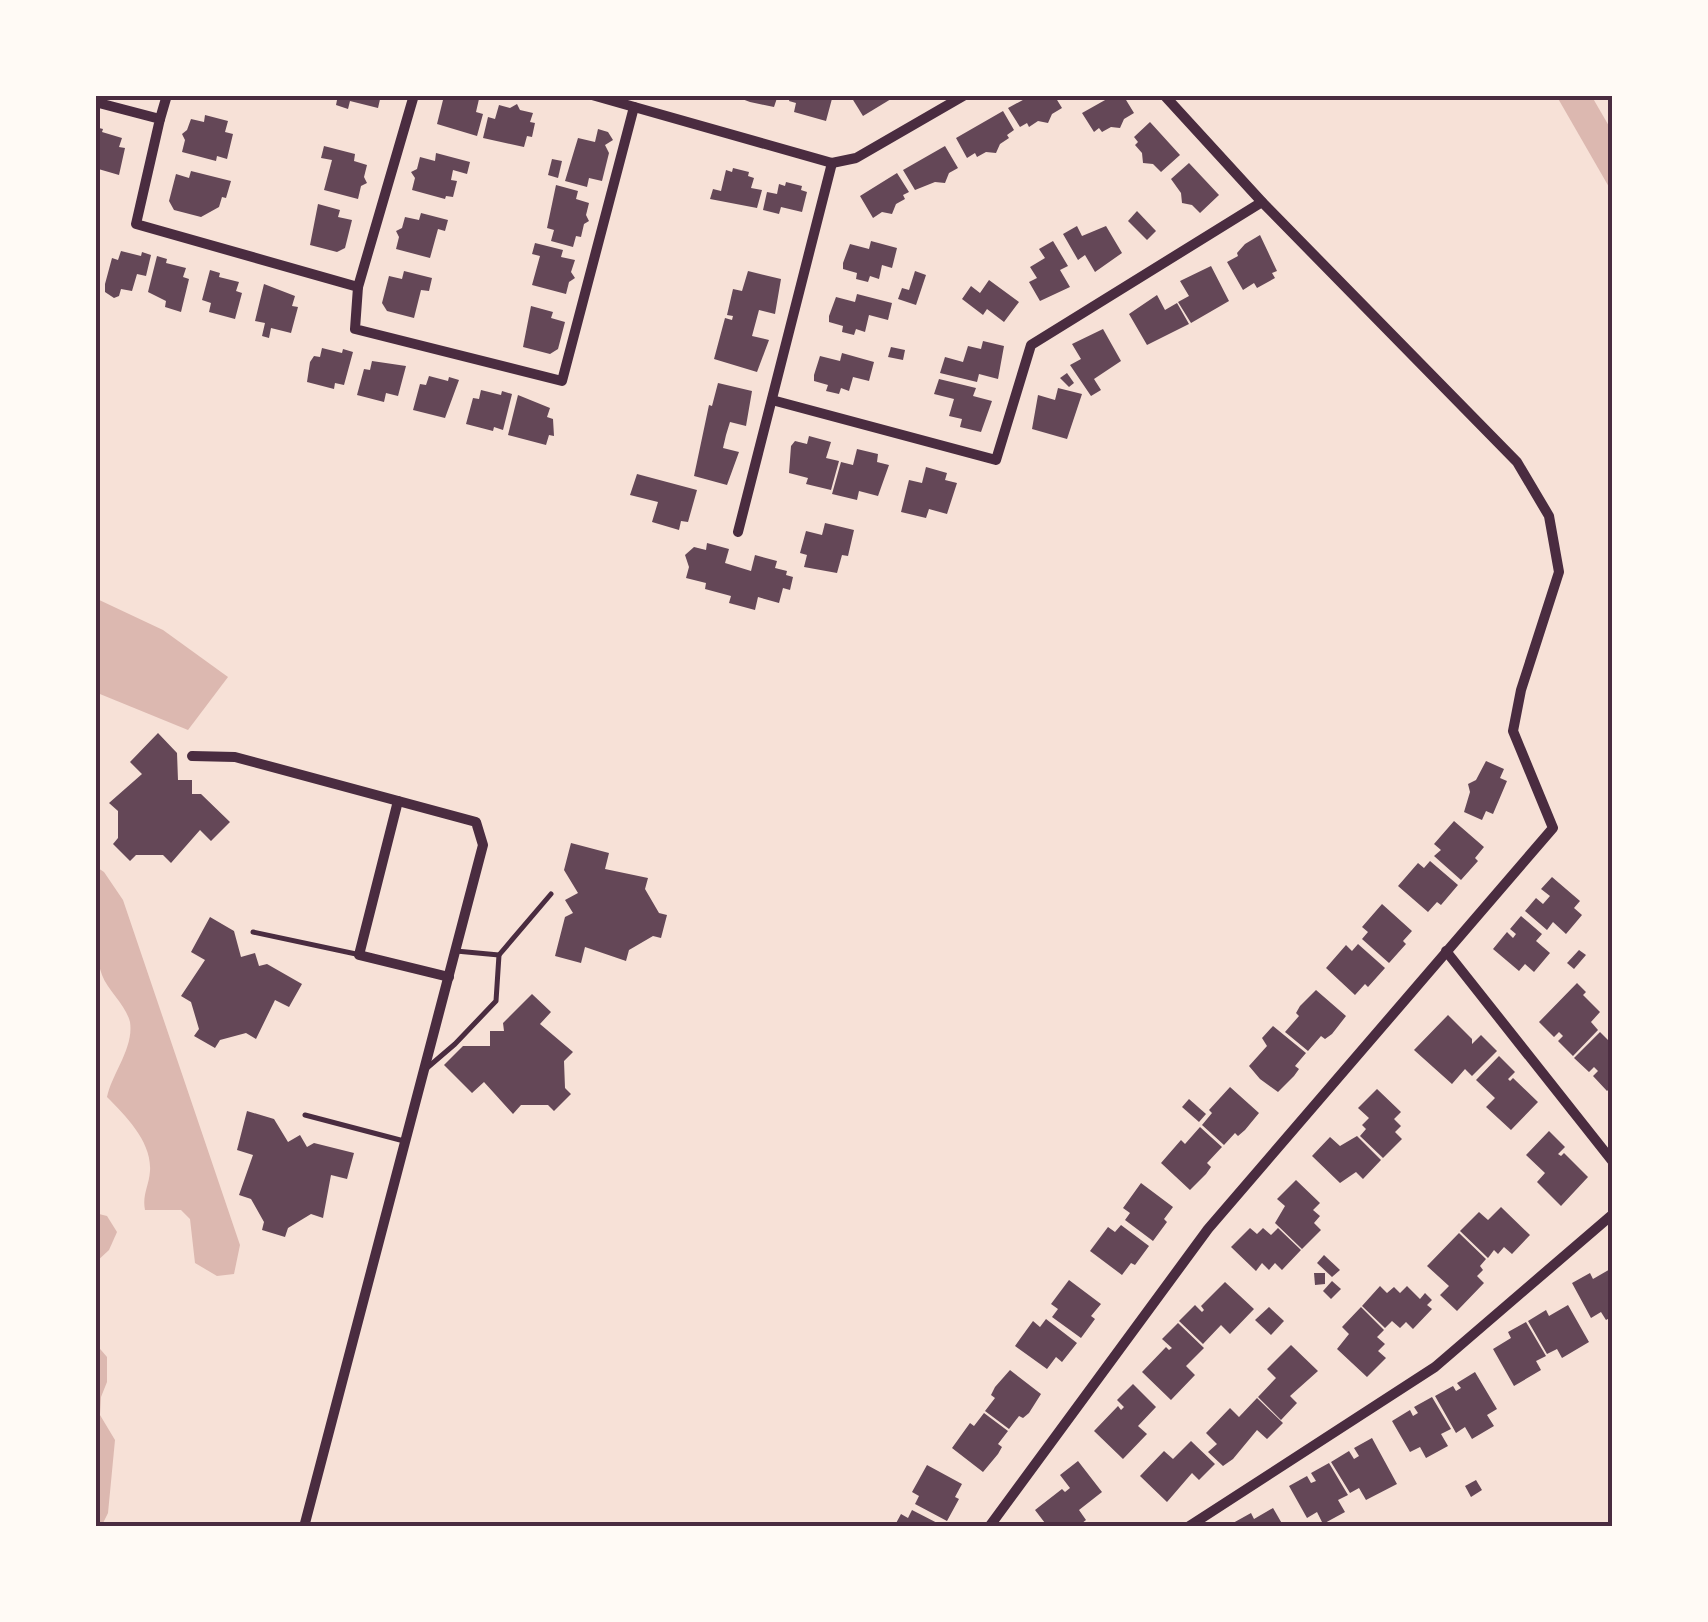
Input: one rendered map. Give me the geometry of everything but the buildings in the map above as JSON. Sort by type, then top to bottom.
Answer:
[{"type":"street","points":[[167,95],[136,224],[358,287]]},
{"type":"street","points":[[414,95],[358,287],[355,329],[562,381],[634,107]]},
{"type":"street","points":[[592,95],[832,163],[856,158],[965,95]]},
{"type":"street","points":[[990,1526],[1208,1229],[1553,828],[1514,731],[1521,690],[1559,572],[1549,516],[1518,462],[1262,202],[1164,95]]},
{"type":"street","points":[[95,102],[160,120]]},
{"type":"street","points":[[738,532],[832,163]]},
{"type":"street","points":[[772,400],[996,460],[1031,346],[1262,202]]},
{"type":"street","points":[[192,756],[235,757],[476,822],[483,846],[304,1527]]},
{"type":"street","points":[[398,801],[360,955],[449,977]]},
{"type":"street","points":[[1446,951],[1613,1162]]},
{"type":"street","points":[[1188,1527],[1435,1366],[1613,1214]]},
{"type":"lane","points":[[424,1070],[496,1000],[499,955],[551,894]]},
{"type":"lane","points":[[253,932],[360,955]]},
{"type":"lane","points":[[456,951],[499,955]]},
{"type":"lane","points":[[305,1115],[406,1142]]},
{"type":"shaded area","points":[[1556,95],[1591,95],[1613,133],[1613,194]]},
{"type":"shaded area","points":[[95,598],[163,630],[228,677],[188,730],[95,692]]},
{"type":"shaded area","points":[[95,866],[104,872],[123,900],[240,1245],[234,1274],[217,1276],[195,1263],[190,1219],[181,1210],[145,1210],[150,1171],[147,1150],[136,1130],[107,1097],[126,1051],[130,1022],[98,962]]},
{"type":"shaded area","points":[[95,1213],[107,1216],[117,1232],[109,1250],[95,1263]]},
{"type":"shaded area","points":[[95,1343],[107,1357],[100,1415],[115,1440],[108,1513],[101,1527],[95,1527]]}]
